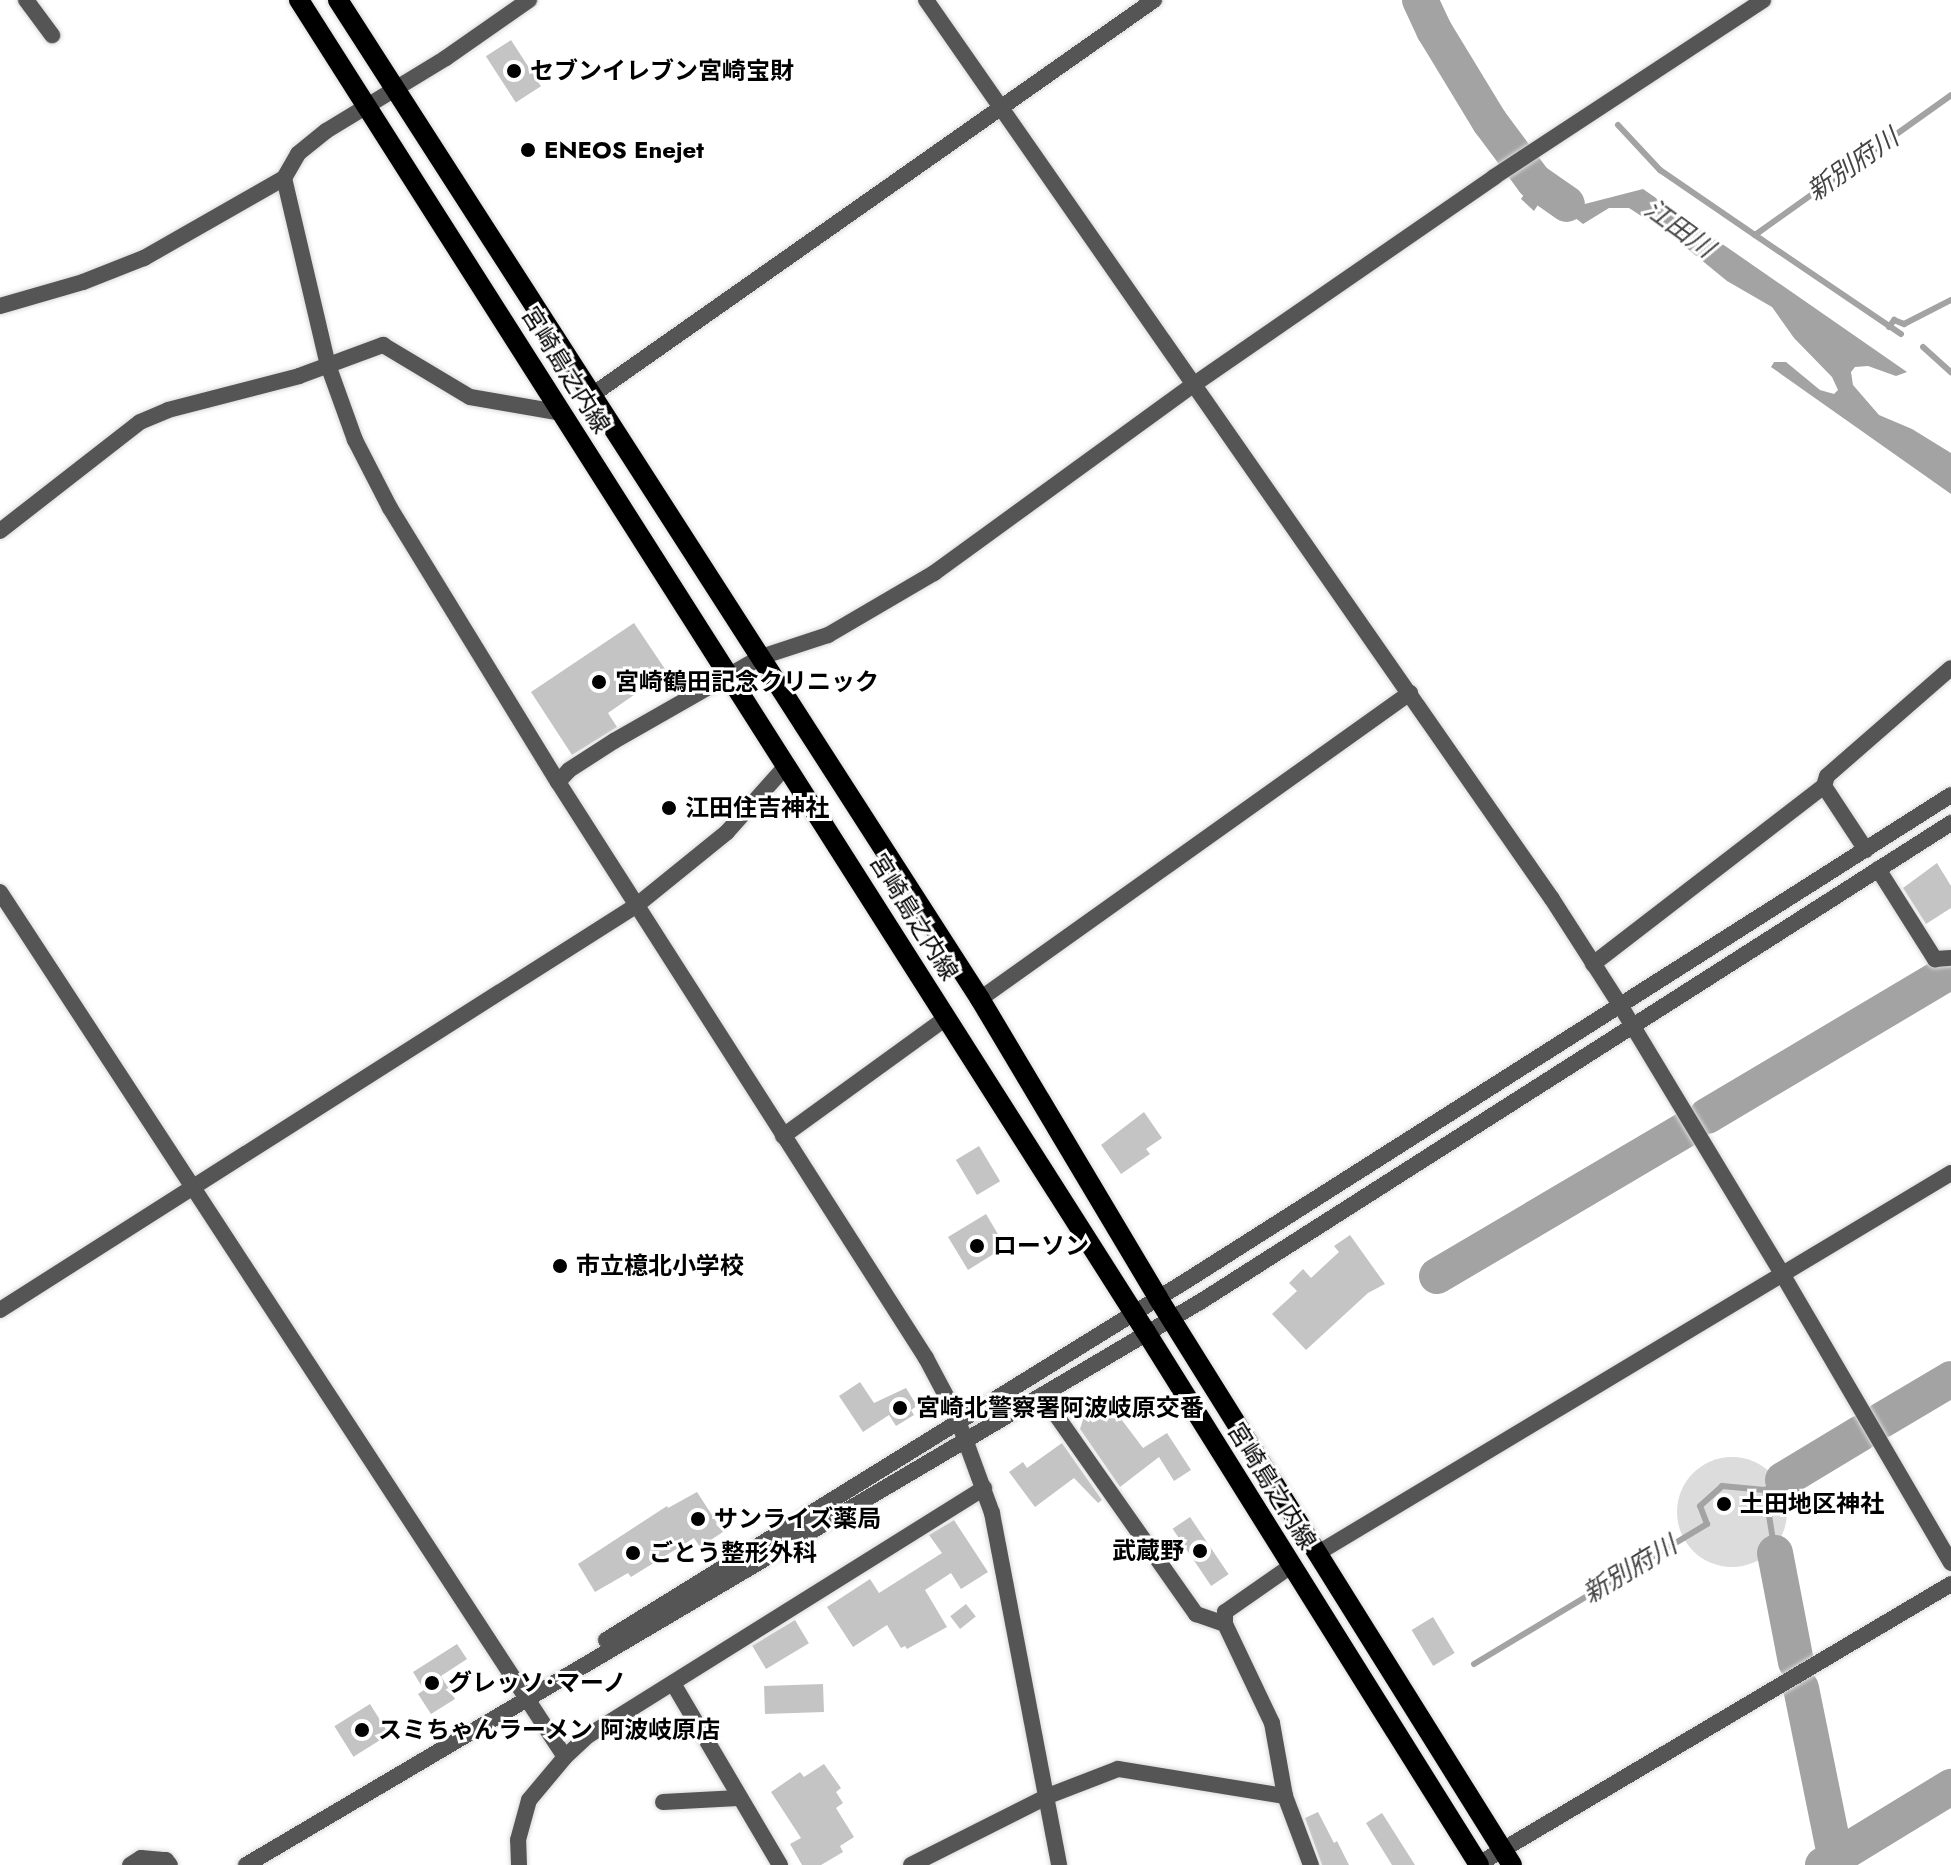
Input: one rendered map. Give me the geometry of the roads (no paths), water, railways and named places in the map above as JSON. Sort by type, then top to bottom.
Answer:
[{"type":"main road","name":"宮崎島之内線","points":[[299,0],[1134,1313],[1478,1865]]},
{"type":"main road","name":"宮崎島之内線","points":[[338,0],[980,999],[1158,1298],[1507,1858]]},
{"type":"street","points":[[26,0],[52,35]]},
{"type":"street","points":[[0,306],[83,282],[144,258],[284,178],[298,154],[326,131],[529,0]]},
{"type":"street","points":[[926,0],[1410,693],[1620,1005],[1951,1563]]},
{"type":"street","points":[[592,395],[1154,0]]},
{"type":"street","points":[[558,782],[569,770],[592,755],[761,657],[828,635],[934,573],[1193,385],[1506,170],[1763,0]]},
{"type":"street","points":[[284,178],[328,365],[355,440],[390,508],[558,782],[926,1358],[960,1422],[964,1441],[992,1513],[1059,1865]]},
{"type":"street","points":[[0,531],[140,422],[168,410],[299,376],[383,345],[470,397],[563,413]]},
{"type":"street","points":[[1593,964],[1824,786],[1827,776],[1951,668]]},
{"type":"street","points":[[980,999],[1410,693]]},
{"type":"street","points":[[0,1310],[637,905],[727,832],[787,765]]},
{"type":"street","points":[[1824,786],[1866,850]]},
{"type":"street","points":[[527,1696],[554,1672],[1158,1298],[1951,795]]},
{"type":"street","points":[[246,1865],[1171,1317],[1951,823]]},
{"type":"street","points":[[1878,869],[1935,959],[1945,961],[1951,958]]},
{"type":"street","points":[[0,892],[565,1757]]},
{"type":"street","points":[[783,1136],[946,1018]]},
{"type":"street","points":[[1318,1553],[1387,1514],[1781,1272],[1951,1173]]},
{"type":"street","points":[[1042,1395],[1196,1614],[1225,1624]]},
{"type":"street","points":[[519,1865],[518,1840],[523,1813],[540,1784],[565,1757],[611,1718],[674,1685],[701,1663],[984,1488]]},
{"type":"street","points":[[1291,1566],[1231,1605],[1225,1612],[1225,1624],[1272,1723],[1285,1796],[1311,1865]]},
{"type":"street","points":[[1478,1865],[1507,1858],[1951,1584]]},
{"type":"street","points":[[674,1685],[780,1865]]},
{"type":"street","points":[[911,1865],[1048,1796],[1118,1769],[1285,1796]]},
{"type":"street","points":[[663,1802],[738,1798]]},
{"type":"street","points":[[130,1865],[141,1858],[166,1860],[170,1865]]},
{"type":"water","points":[[1533,171],[1546,185],[1577,206],[1643,189],[1907,372],[1896,376],[1868,366],[1855,367],[1851,372],[1853,385],[1879,415],[1912,429],[1951,453],[1951,494],[1771,367],[1774,362],[1786,362],[1820,390],[1834,394],[1838,390],[1832,377],[1794,338],[1772,307],[1727,281],[1672,236],[1629,208],[1609,208],[1583,224],[1545,194],[1534,211],[1521,199],[1530,186],[1522,178]]},
{"type":"waterway","name":"江田川","points":[[1420,0],[1434,30],[1490,122],[1534,181],[1567,204]]},
{"type":"waterway","name":"新別府川","points":[[1901,334],[1755,235],[1951,95]]},
{"type":"waterway","name":"新別府川","points":[[1618,125],[1660,170],[1755,235]]},
{"type":"waterway","name":"新別府川","points":[[1889,327],[1894,320],[1904,324],[1951,300]]},
{"type":"waterway","name":"新別府川","points":[[1923,347],[1951,372]]},
{"type":"waterway","name":"新別府川","points":[[1707,1116],[1951,971]]},
{"type":"waterway","name":"新別府川","points":[[1437,1276],[1685,1130]]},
{"type":"waterway","name":"新別府川","points":[[1882,1420],[1951,1379]]},
{"type":"waterway","name":"新別府川","points":[[1783,1480],[1861,1433]]},
{"type":"waterway","name":"新別府川","points":[[1775,1553],[1765,1490],[1783,1480]]},
{"type":"waterway","name":"新別府川","points":[[1474,1664],[1707,1524],[1700,1506],[1722,1486],[1765,1490]]},
{"type":"waterway","name":"新別府川","points":[[1775,1553],[1796,1662]]},
{"type":"waterway","name":"新別府川","points":[[1801,1688],[1837,1865]]},
{"type":"waterway","name":"新別府川","points":[[1823,1865],[1951,1787]]},
{"type":"place","name":"セブンイレブン宮崎宝財","points":[[514,71]]},
{"type":"place","name":"ENEOS Enejet","points":[[528,150]]},
{"type":"place","name":"宮崎鶴田記念クリニック","points":[[599,682]]},
{"type":"place","name":"江田住吉神社","points":[[669,808]]},
{"type":"place","name":"ローソン","points":[[977,1246]]},
{"type":"place","name":"市立檍北小学校","points":[[560,1266]]},
{"type":"place","name":"宮崎北警察署阿波岐原交番","points":[[900,1408]]},
{"type":"place","name":"土田地区神社","points":[[1724,1504]]},
{"type":"place","name":"サンライズ薬局","points":[[698,1519]]},
{"type":"place","name":"武蔵野","points":[[1200,1551]]},
{"type":"place","name":"ごとう整形外科","points":[[633,1553]]},
{"type":"place","name":"グレッソ･マーノ","points":[[432,1683]]},
{"type":"place","name":"スミちゃんラーメン 阿波岐原店","points":[[362,1730]]}]
